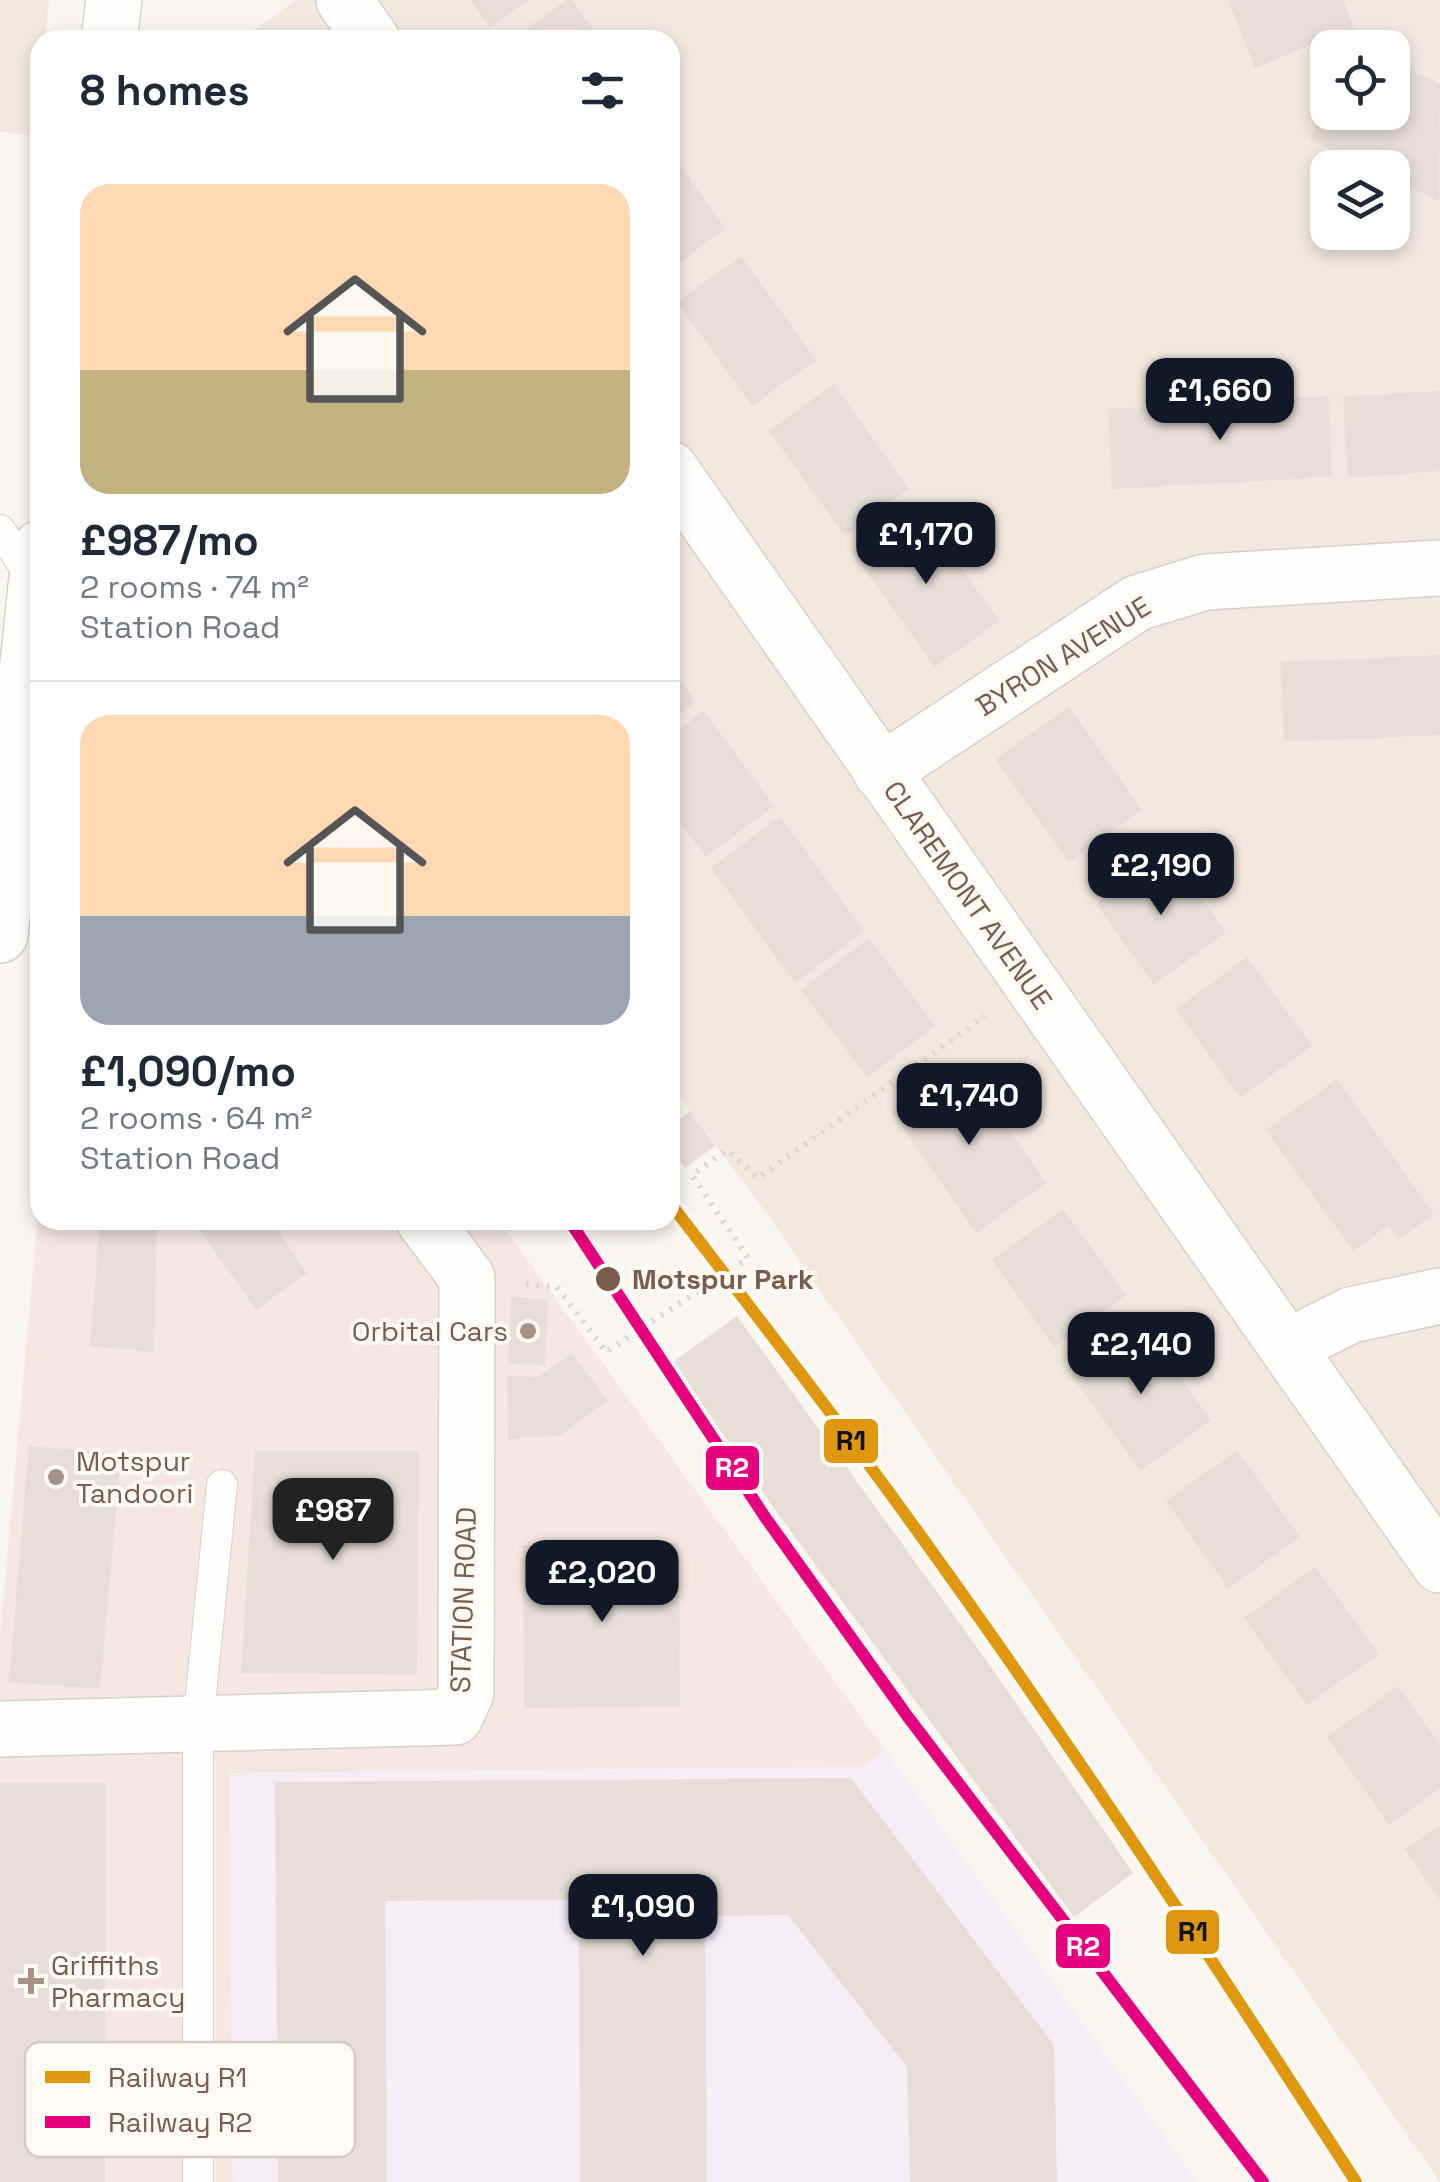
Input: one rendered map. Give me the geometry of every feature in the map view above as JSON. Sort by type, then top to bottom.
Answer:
[{"type":"street","points":[[110,30],[114,0]]},
{"type":"street","points":[[344,0],[365,30]]},
{"type":"street","name":"CLAREMONT AVENUE","points":[[680,483],[1440,1565]]},
{"type":"street","name":"BYRON AVENUE","points":[[881,772],[1137,603],[1205,582],[1440,568]]},
{"type":"street","points":[[0,936],[26,804],[25,569]]},
{"type":"street","name":"STATION ROAD","points":[[0,1729],[455,1717],[466,1693],[467,1278],[431,1230]]},
{"type":"street","points":[[1288,1347],[1351,1315],[1440,1296]]},
{"type":"lane","points":[[0,530],[25,569]]},
{"type":"lane","points":[[198,2042],[198,1724],[222,1485]]},
{"type":"path","points":[[557,1287],[606,1352],[748,1258],[692,1175],[728,1150],[758,1178],[1030,984]]},
{"type":"shaded area","points":[[0,0],[49,0],[46,30],[30,30],[30,136],[0,132]]},
{"type":"shaded area","points":[[296,0],[1440,0],[1440,2182],[765,1211],[680,1097],[680,30],[256,30]]},
{"type":"shaded area","points":[[37,1230],[505,1230],[885,1750],[863,1767],[230,1773],[232,2042],[25,2042],[25,2157],[233,2157],[233,2182],[0,2182],[0,1636]]},
{"type":"shaded area","points":[[885,1750],[1197,2182],[233,2182],[233,2157],[355,2157],[355,2042],[232,2042],[229,1773],[862,1767]]},
{"type":"building","points":[[471,0],[529,0],[490,28]]},
{"type":"building","points":[[572,0],[594,30],[525,30]]},
{"type":"building","points":[[1228,0],[1343,0],[1354,27],[1310,30],[1310,45],[1255,68]]},
{"type":"building","points":[[1410,70],[1440,84],[1439,201],[1410,187],[1410,150],[1331,150],[1310,140],[1315,130],[1410,130]]},
{"type":"building","points":[[680,165],[726,229],[680,262]]},
{"type":"building","points":[[741,256],[816,360],[752,406],[680,306],[680,300]]},
{"type":"building","points":[[834,384],[909,489],[845,536],[769,431]]},
{"type":"building","points":[[1440,391],[1440,471],[1348,478],[1343,396]]},
{"type":"building","points":[[1329,396],[1332,477],[1112,489],[1108,409]]},
{"type":"building","points":[[918,507],[999,621],[935,667],[853,553]]},
{"type":"building","points":[[1440,655],[1440,735],[1284,742],[1281,662]]},
{"type":"building","points":[[680,680],[696,702],[680,714]]},
{"type":"building","points":[[1069,707],[1142,810],[1069,862],[995,759]]},
{"type":"building","points":[[704,711],[774,806],[706,857],[680,822],[680,729]]},
{"type":"building","points":[[780,816],[864,931],[795,983],[711,868]]},
{"type":"building","points":[[1168,852],[1226,932],[1154,985],[1096,904]]},
{"type":"building","points":[[869,938],[935,1026],[867,1077],[801,990]]},
{"type":"building","points":[[1247,957],[1312,1046],[1240,1098],[1176,1009]]},
{"type":"building","points":[[962,1062],[1046,1183],[976,1233],[892,1112]]},
{"type":"building","points":[[1337,1079],[1434,1214],[1398,1240],[1389,1225],[1353,1251],[1266,1130]]},
{"type":"building","points":[[690,1111],[715,1146],[685,1168],[680,1161],[680,1118]]},
{"type":"building","points":[[1063,1209],[1126,1295],[1054,1347],[992,1260]]},
{"type":"building","points":[[99,1230],[157,1230],[154,1352],[90,1346]]},
{"type":"building","points":[[200,1230],[278,1230],[307,1273],[256,1310]]},
{"type":"building","name":"Orbital Cars","points":[[511,1297],[548,1299],[545,1365],[508,1364]]},
{"type":"building","points":[[737,1316],[984,1657],[1133,1873],[1074,1917],[776,1511],[673,1362]]},
{"type":"building","points":[[1142,1324],[1211,1420],[1141,1471],[1071,1375]]},
{"type":"building","points":[[572,1353],[608,1401],[559,1436],[508,1439],[507,1376],[538,1377]]},
{"type":"building","points":[[29,1446],[121,1454],[100,1689],[9,1682]]},
{"type":"building","points":[[255,1450],[419,1450],[417,1674],[241,1673]]},
{"type":"building","points":[[1237,1450],[1300,1537],[1228,1588],[1166,1501]]},
{"type":"building","points":[[679,1543],[680,1706],[524,1708],[523,1545]]},
{"type":"building","points":[[1315,1567],[1379,1654],[1307,1705],[1244,1618]]},
{"type":"building","points":[[1398,1686],[1440,1744],[1440,1788],[1389,1825],[1327,1737]]},
{"type":"building","points":[[851,1778],[1054,2045],[1057,2182],[910,2182],[907,2067],[788,1915],[705,1916],[707,2182],[580,2182],[579,1900],[385,1901],[387,2182],[278,2182],[278,2157],[355,2157],[355,2042],[277,2042],[275,1782]]},
{"type":"building","points":[[0,1783],[106,1783],[105,2042],[25,2042],[25,2157],[105,2157],[105,2182],[0,2182]]},
{"type":"building","points":[[1440,1825],[1440,1900],[1405,1849]]},
{"type":"rail line","name":"R1","points":[[680,1216],[835,1419],[988,1630],[1175,1904],[1356,2182]]},
{"type":"rail line","name":"R2","points":[[576,1230],[765,1517],[908,1717],[1263,2182]]},
{"type":"place","name":"Motspur Park","points":[[608,1279]]},
{"type":"place","name":"Orbital Cars","points":[[528,1331]]},
{"type":"place","name":"Motspur Tandoori","points":[[56,1477]]},
{"type":"place","name":"Griffiths Pharmacy","points":[[31,1981]]}]
